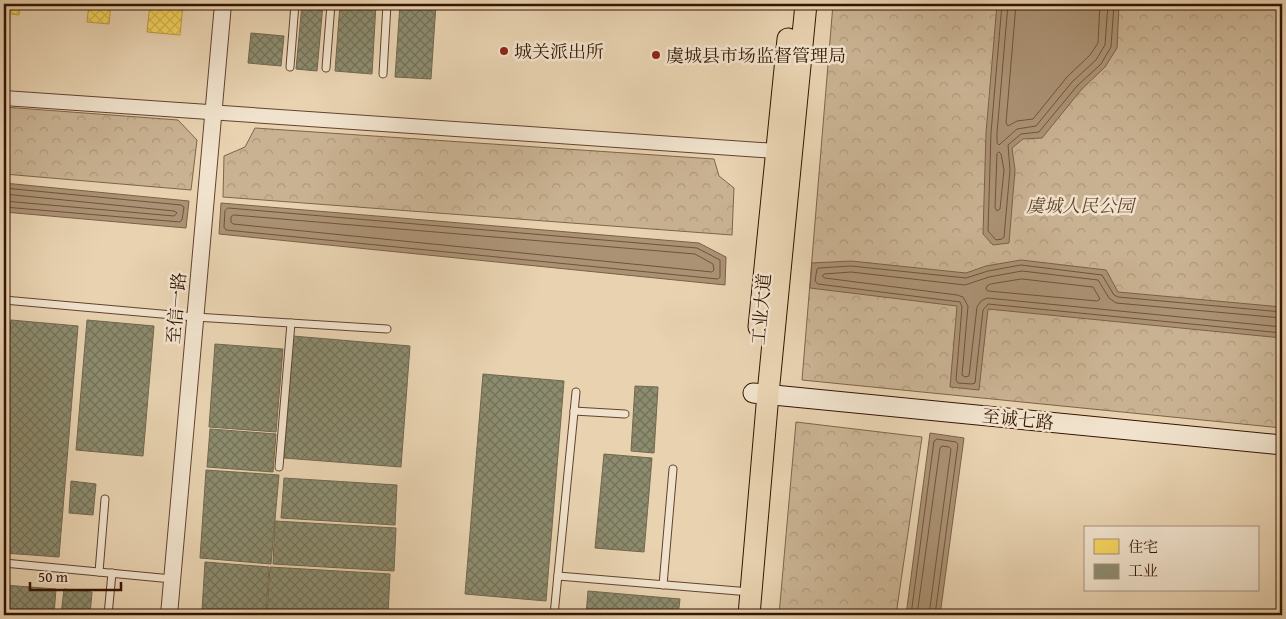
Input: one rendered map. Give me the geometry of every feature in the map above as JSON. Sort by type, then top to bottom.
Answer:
[{"type":"main road","name":"工业大道","points":[[735,615],[744,591],[760,393],[776,150],[791,4]]},
{"type":"main road","points":[[760,393],[806,4]]},
{"type":"main road","name":"至诚七路","points":[[760,393],[1282,445]]},
{"type":"main road","points":[[744,591],[749,615]]},
{"type":"street","name":"至信一路","points":[[169,615],[223,4]]},
{"type":"street","points":[[4,98],[213,114],[776,150]]},
{"type":"lane","points":[[290,67],[295,4]]},
{"type":"lane","points":[[326,68],[330,4]]},
{"type":"lane","points":[[383,74],[387,4]]},
{"type":"lane","points":[[4,300],[195,317],[387,329]]},
{"type":"lane","points":[[279,467],[291,323]]},
{"type":"lane","points":[[554,615],[576,392]]},
{"type":"lane","points":[[574,411],[624,414]]},
{"type":"lane","points":[[663,585],[673,469]]},
{"type":"lane","points":[[99,572],[106,499]]},
{"type":"lane","points":[[4,563],[172,579]]},
{"type":"lane","points":[[108,615],[112,573]]},
{"type":"lane","points":[[558,576],[744,591]]},
{"type":"green space","name":"虞城人民公园","points":[[833,4],[1282,4],[1282,428],[802,380]]},
{"type":"green space","points":[[4,107],[178,120],[197,140],[191,190],[4,174]]},
{"type":"green space","points":[[255,128],[714,159],[719,176],[734,188],[732,235],[223,197],[224,156],[245,147]]},
{"type":"green space","points":[[796,422],[922,437],[896,615],[779,615]]},
{"type":"water","points":[[997,4],[1119,4],[1117,48],[1105,67],[1081,90],[1042,138],[1023,139],[1012,148],[1015,170],[1009,243],[993,245],[983,234],[986,133]]},
{"type":"water","points":[[4,183],[189,201],[186,228],[4,212]]},
{"type":"water","points":[[221,203],[699,243],[726,257],[725,285],[219,234]]},
{"type":"water","points":[[1021,260],[1106,270],[1118,292],[1282,307],[1282,338],[988,309],[979,390],[950,387],[957,306],[810,288],[812,263],[851,261],[966,273],[986,266]]},
{"type":"water","points":[[930,433],[964,438],[940,615],[906,615]]},
{"type":"building: 住宅","points":[[4,4],[20,4],[19,15],[4,13]]},
{"type":"building: 住宅","points":[[89,4],[111,4],[109,24],[87,22]]},
{"type":"building: 住宅","points":[[150,4],[183,4],[180,35],[147,32]]},
{"type":"building: 工业","points":[[302,4],[323,4],[317,71],[296,69]]},
{"type":"building: 工业","points":[[340,4],[376,4],[372,74],[335,71]]},
{"type":"building: 工业","points":[[400,4],[436,4],[431,79],[395,77]]},
{"type":"building: 工业","points":[[251,33],[284,36],[281,66],[248,63]]},
{"type":"building: 工业","points":[[11,320],[78,326],[59,557],[4,553],[4,410]]},
{"type":"building: 工业","points":[[87,320],[154,326],[143,456],[76,450]]},
{"type":"building: 工业","points":[[293,336],[410,346],[401,467],[284,458]]},
{"type":"building: 工业","points":[[215,344],[283,349],[276,432],[209,427]]},
{"type":"building: 工业","points":[[483,374],[564,381],[546,601],[465,594]]},
{"type":"building: 工业","points":[[635,386],[658,387],[654,453],[631,451]]},
{"type":"building: 工业","points":[[210,429],[276,434],[273,472],[207,467]]},
{"type":"building: 工业","points":[[604,454],[652,458],[644,552],[595,548]]},
{"type":"building: 工业","points":[[206,470],[279,475],[271,564],[200,558]]},
{"type":"building: 工业","points":[[284,478],[397,485],[395,525],[281,518]]},
{"type":"building: 工业","points":[[71,481],[96,484],[93,515],[69,513]]},
{"type":"building: 工业","points":[[275,521],[396,528],[394,571],[273,564]]},
{"type":"building: 工业","points":[[205,562],[269,567],[266,615],[202,610]]},
{"type":"building: 工业","points":[[270,567],[390,574],[388,615],[267,615]]},
{"type":"building: 工业","points":[[4,585],[56,589],[54,615],[4,615]]},
{"type":"building: 工业","points":[[64,589],[92,592],[90,615],[61,615]]},
{"type":"building: 工业","points":[[588,591],[680,599],[678,615],[586,615]]},
{"type":"place","name":"城关派出所","points":[[504,51]]},
{"type":"place","name":"虞城县市场监督管理局","points":[[656,55]]}]
